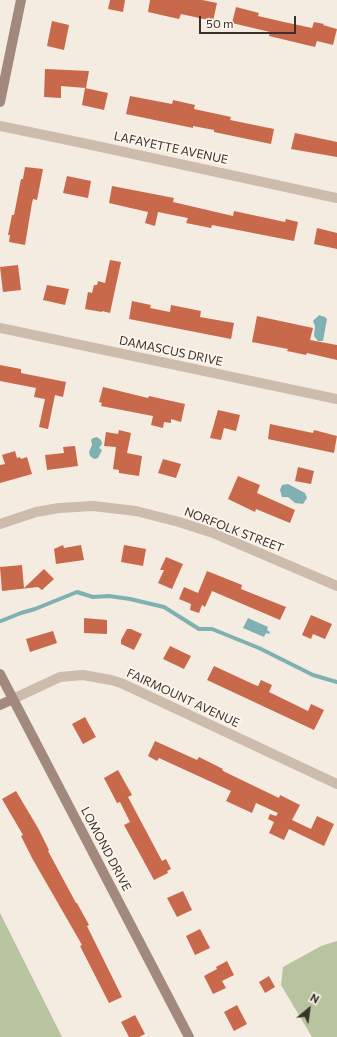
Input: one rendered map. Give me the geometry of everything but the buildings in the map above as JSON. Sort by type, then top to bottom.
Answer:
[{"type":"main road","points":[[0,102],[22,0]]},
{"type":"main road","name":"LOMOND DRIVE","points":[[0,674],[190,1037]]},
{"type":"main road","points":[[0,705],[13,699]]},
{"type":"street","name":"LAFAYETTE AVENUE","points":[[0,126],[92,144],[337,198]]},
{"type":"street","name":"DAMASCUS DRIVE","points":[[0,328],[337,400]]},
{"type":"street","name":"NORFOLK STREET","points":[[0,524],[36,512],[59,508],[93,506],[136,511],[179,522],[213,533],[337,586]]},
{"type":"street","name":"FAIRMOUNT AVENUE","points":[[13,699],[60,677],[83,675],[112,680],[337,784]]},
{"type":"green space","points":[[0,913],[62,1037],[0,1037]]},
{"type":"green space","points":[[337,941],[337,1037],[312,1037],[281,985],[283,967],[321,946]]},
{"type":"water","points":[[319,315],[327,319],[323,341],[318,341],[314,336],[315,326],[313,321]]},
{"type":"water","points":[[97,437],[101,440],[102,444],[99,448],[102,450],[98,458],[94,459],[90,456],[89,452],[92,445],[91,440]]},
{"type":"water","points":[[288,484],[305,493],[307,498],[303,504],[295,503],[288,497],[282,497],[280,490],[282,485]]},
{"type":"water","points":[[248,618],[268,627],[267,630],[270,632],[269,634],[266,633],[264,637],[243,628]]},
{"type":"waterway","points":[[1,621],[77,592],[93,597],[109,596],[130,599],[164,607],[199,629],[212,629],[259,648],[313,675],[337,682]]}]
